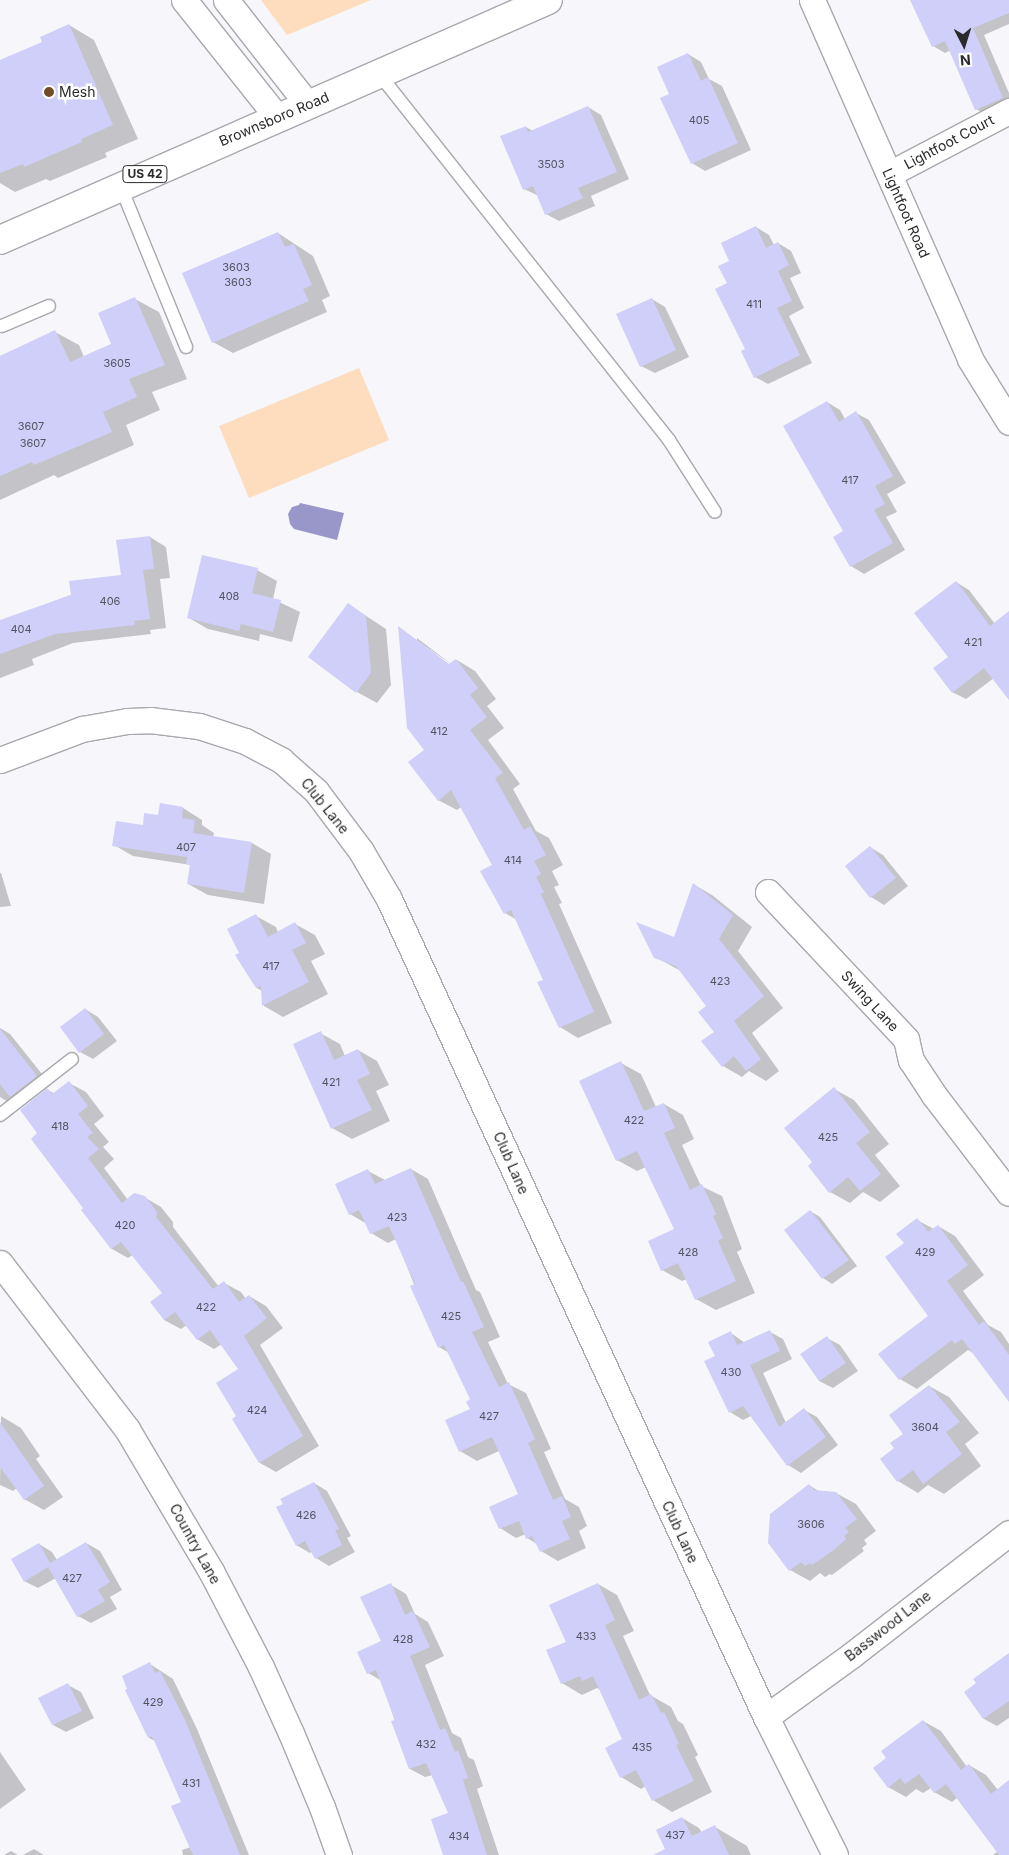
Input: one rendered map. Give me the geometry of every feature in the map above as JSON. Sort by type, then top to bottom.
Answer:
[{"type":"main road","name":"Brownsboro Road","points":[[0,240],[120,185],[548,0]]},
{"type":"street","points":[[184,0],[278,118]]},
{"type":"street","points":[[226,0],[308,105]]},
{"type":"street","name":"Lightfoot Road","points":[[812,0],[970,359],[1009,422]]},
{"type":"street","name":"Lightfoot Court","points":[[889,174],[1009,111]]},
{"type":"street","name":"Club Lane","points":[[0,760],[82,729],[127,720],[150,720],[199,726],[245,740],[281,760],[316,791],[362,851],[389,899],[766,1717],[835,1855]]},
{"type":"street","name":"Swing Lane","points":[[768,892],[906,1039],[911,1060],[934,1095],[1009,1192]]},
{"type":"street","name":"Country Lane","points":[[0,1263],[127,1429],[193,1538],[261,1667],[316,1791],[339,1855]]},
{"type":"street","name":"Basswood Lane","points":[[766,1717],[853,1654],[1009,1533]]},
{"type":"lane","points":[[379,74],[669,440],[715,512]]},
{"type":"lane","points":[[120,185],[186,347]]},
{"type":"lane","points":[[1,325],[49,306]]},
{"type":"lane","points":[[0,1115],[72,1059]]},
{"type":"shaded area","points":[[261,0],[371,0],[287,35]]},
{"type":"shaded area","points":[[359,368],[389,440],[249,498],[219,426]]},
{"type":"water","points":[[300,503],[344,513],[337,540],[294,529],[290,524],[288,514],[292,507]]},
{"type":"building","points":[[910,0],[1009,0],[1009,13],[973,28],[1003,98],[975,110],[945,41],[932,47]]},
{"type":"building","name":"Mesh","points":[[69,24],[113,125],[81,139],[82,142],[24,167],[23,164],[0,173],[0,60],[42,42],[40,37]]},
{"type":"building","points":[[688,53],[701,81],[708,77],[738,143],[691,164],[660,98],[669,94],[657,67]]},
{"type":"building","points":[[588,106],[617,172],[578,188],[583,198],[545,215],[533,186],[523,190],[500,136],[526,126],[528,132]]},
{"type":"building","points":[[756,226],[766,248],[778,242],[789,265],[778,271],[792,301],[777,308],[800,355],[754,378],[741,351],[745,349],[715,289],[727,283],[718,266],[729,261],[721,243]]},
{"type":"building","points":[[278,232],[285,247],[294,244],[312,285],[303,289],[309,301],[212,343],[182,273]]},
{"type":"building","points":[[135,297],[165,365],[129,379],[137,397],[103,412],[112,432],[34,465],[32,462],[0,476],[0,356],[55,330],[70,362],[111,344],[98,313]]},
{"type":"building","points":[[652,298],[676,350],[640,367],[616,314]]},
{"type":"building","points":[[827,401],[839,422],[856,411],[893,476],[875,486],[885,504],[874,510],[893,543],[850,567],[833,537],[843,531],[783,426]]},
{"type":"building","points":[[150,536],[154,569],[143,570],[150,619],[134,621],[135,625],[55,634],[0,654],[0,620],[71,595],[69,581],[121,575],[116,540]]},
{"type":"building","points":[[202,555],[258,568],[252,593],[281,600],[273,632],[241,624],[239,631],[187,618]]},
{"type":"building","points":[[956,581],[990,626],[1009,611],[1009,700],[984,668],[952,693],[933,668],[948,657],[914,613]]},
{"type":"building","points":[[348,603],[366,616],[371,673],[356,693],[308,657]]},
{"type":"building","points":[[398,626],[449,664],[456,659],[478,688],[470,695],[487,717],[470,730],[503,773],[495,778],[524,830],[530,826],[546,855],[534,861],[541,874],[536,877],[544,892],[541,894],[594,1012],[559,1028],[537,982],[543,980],[511,910],[504,914],[480,871],[492,865],[451,790],[438,801],[408,762],[424,750],[407,728]]},
{"type":"building","points":[[160,803],[183,807],[182,818],[195,820],[193,833],[252,842],[244,893],[187,884],[190,864],[186,864],[187,857],[112,846],[116,821],[143,825],[144,813],[158,815]]},
{"type":"building","points":[[870,846],[896,878],[870,898],[845,866]]},
{"type":"building","points":[[693,883],[733,915],[719,939],[764,996],[734,1021],[761,1059],[746,1071],[734,1056],[722,1067],[701,1041],[714,1032],[698,1012],[706,1006],[676,966],[654,958],[636,922],[674,937]]},
{"type":"building","points":[[256,914],[268,937],[295,922],[306,943],[292,950],[309,982],[262,1006],[261,986],[256,988],[235,955],[239,953],[227,929]]},
{"type":"building","points":[[85,1008],[104,1034],[79,1053],[60,1027]]},
{"type":"building","points":[[0,1029],[37,1076],[10,1097],[0,1084]]},
{"type":"building","points":[[321,1031],[334,1060],[358,1049],[370,1074],[357,1080],[372,1110],[331,1129],[293,1044]]},
{"type":"building","points":[[621,1061],[644,1111],[664,1103],[675,1128],[664,1133],[690,1190],[702,1184],[716,1214],[713,1216],[723,1238],[718,1241],[736,1281],[695,1300],[678,1263],[661,1271],[648,1241],[674,1229],[637,1151],[616,1161],[579,1081]]},
{"type":"building","points":[[69,1081],[88,1106],[78,1114],[93,1133],[87,1137],[99,1149],[88,1158],[122,1203],[134,1193],[145,1196],[157,1212],[156,1217],[213,1289],[224,1281],[239,1302],[249,1295],[267,1318],[244,1336],[303,1436],[259,1463],[232,1419],[236,1416],[216,1383],[238,1369],[210,1330],[197,1340],[175,1312],[164,1320],[150,1302],[162,1293],[121,1242],[111,1249],[31,1139],[37,1133],[20,1110],[47,1088],[52,1094]]},
{"type":"building","points":[[834,1087],[870,1132],[856,1143],[881,1174],[860,1191],[848,1177],[829,1193],[808,1166],[812,1162],[784,1128]]},
{"type":"building","points":[[411,1168],[461,1282],[463,1281],[484,1327],[472,1332],[499,1387],[509,1382],[535,1439],[528,1443],[553,1500],[562,1496],[571,1517],[562,1521],[570,1539],[540,1552],[532,1536],[526,1539],[519,1521],[499,1529],[489,1507],[518,1494],[492,1437],[459,1452],[445,1420],[470,1409],[466,1402],[470,1399],[444,1345],[438,1348],[410,1286],[415,1284],[389,1226],[370,1234],[359,1210],[349,1215],[335,1184],[368,1169],[375,1184]]},
{"type":"building","points":[[810,1210],[849,1260],[822,1279],[784,1230]]},
{"type":"building","points":[[917,1218],[928,1232],[938,1225],[968,1265],[947,1281],[979,1325],[984,1321],[1009,1355],[1009,1402],[962,1339],[955,1344],[952,1340],[899,1380],[878,1354],[928,1316],[885,1257],[904,1243],[896,1234]]},
{"type":"building","points":[[770,1330],[780,1351],[750,1365],[779,1427],[804,1408],[826,1437],[787,1466],[743,1406],[729,1413],[704,1361],[715,1356],[708,1342],[731,1331],[737,1345]]},
{"type":"building","points":[[827,1336],[846,1363],[819,1381],[800,1354]]},
{"type":"building","points":[[929,1385],[960,1422],[946,1432],[962,1454],[923,1484],[913,1470],[897,1482],[880,1459],[894,1448],[890,1443],[903,1434],[889,1415]]},
{"type":"building","points":[[0,1422],[44,1486],[24,1500],[0,1467]]},
{"type":"building","points":[[314,1482],[339,1529],[335,1530],[342,1545],[315,1559],[305,1541],[296,1546],[276,1507],[283,1504],[280,1499]]},
{"type":"building","points":[[809,1484],[814,1490],[836,1492],[857,1519],[845,1528],[849,1532],[844,1536],[846,1539],[835,1549],[812,1565],[810,1563],[805,1566],[801,1562],[789,1571],[768,1543],[770,1514]]},
{"type":"building","points":[[86,1542],[110,1582],[98,1590],[105,1601],[77,1617],[48,1567],[24,1582],[11,1559],[39,1543],[50,1563]]},
{"type":"building","points":[[391,1583],[405,1615],[413,1611],[430,1647],[410,1656],[440,1730],[445,1728],[455,1752],[458,1750],[468,1778],[463,1780],[487,1855],[443,1855],[431,1819],[448,1813],[426,1763],[409,1769],[391,1721],[395,1720],[376,1670],[367,1674],[357,1652],[381,1641],[360,1597]]},
{"type":"building","points":[[598,1583],[615,1620],[605,1625],[639,1700],[651,1694],[661,1713],[664,1712],[679,1744],[676,1745],[694,1781],[652,1801],[636,1770],[620,1778],[605,1748],[622,1739],[593,1676],[582,1681],[580,1676],[561,1684],[546,1650],[566,1642],[549,1605]]},
{"type":"building","points":[[1009,1653],[1009,1701],[983,1719],[964,1692],[976,1683],[973,1679]]},
{"type":"building","points":[[150,1662],[155,1673],[160,1671],[185,1720],[240,1855],[193,1855],[171,1806],[181,1802],[152,1736],[148,1738],[125,1690],[127,1689],[122,1676]]},
{"type":"building","points":[[68,1683],[82,1711],[52,1725],[38,1698]]},
{"type":"building","points":[[923,1720],[961,1770],[969,1764],[991,1794],[1009,1780],[1009,1855],[999,1855],[946,1784],[934,1793],[919,1774],[905,1784],[900,1778],[888,1788],[873,1768],[886,1758],[881,1751]]},
{"type":"building","points":[[682,1817],[692,1836],[715,1825],[729,1855],[653,1855],[665,1849],[656,1830]]},
{"type":"place","name":"Mesh","points":[[49,92]]}]
